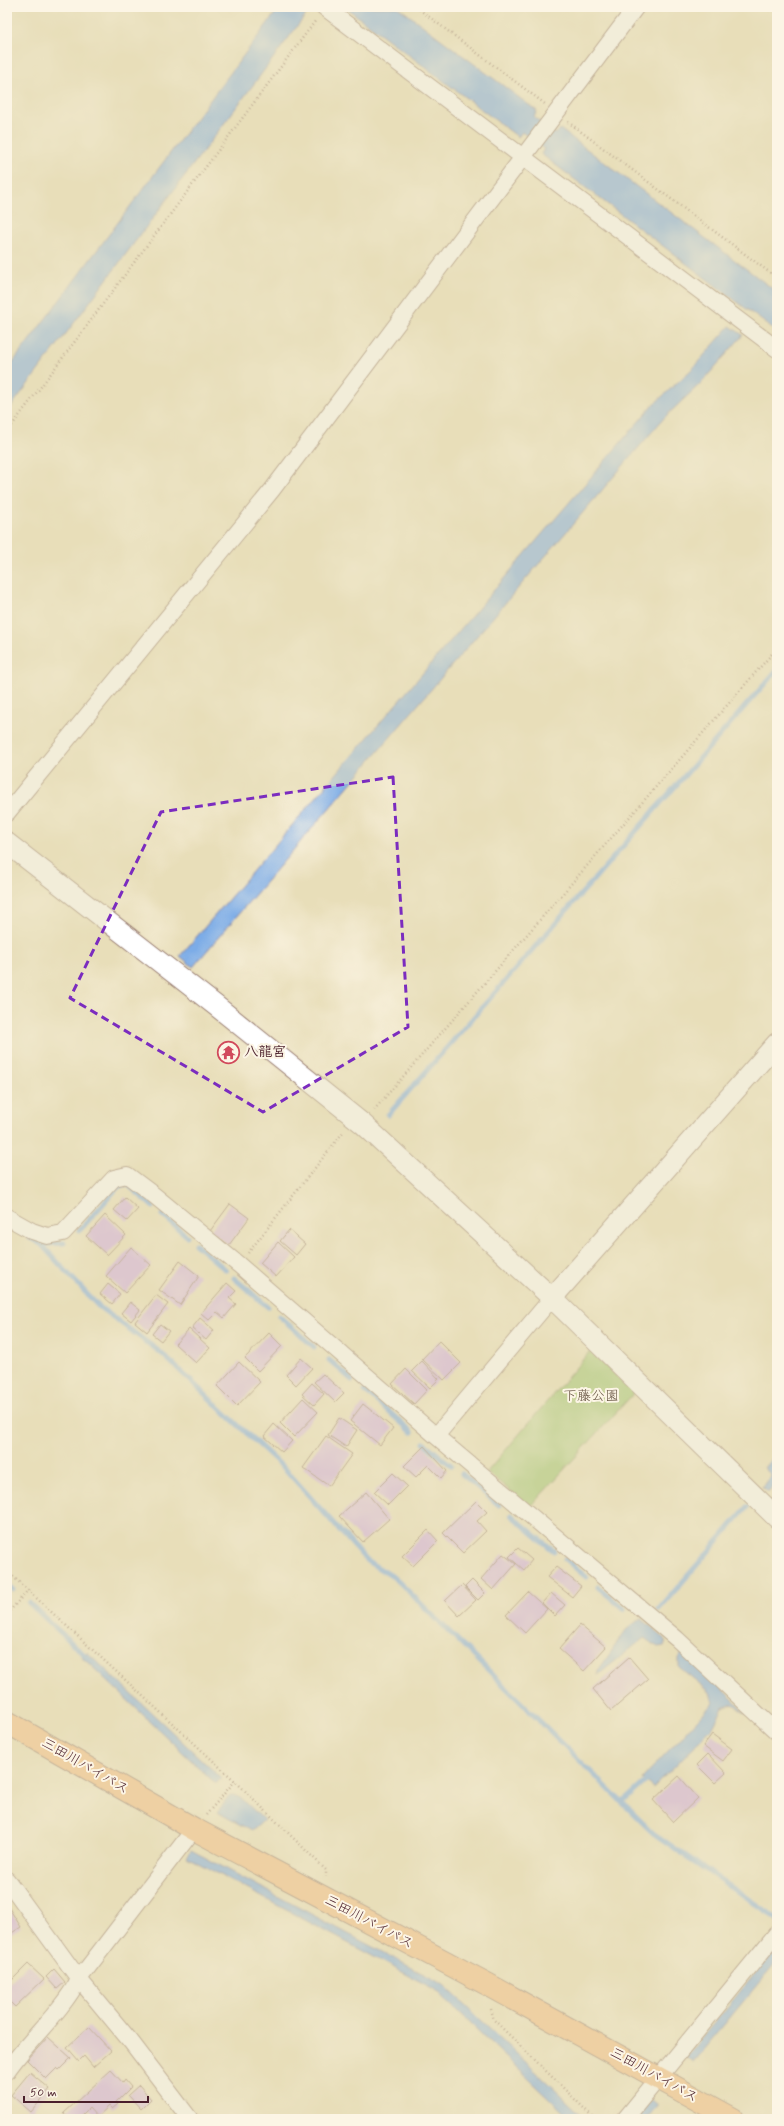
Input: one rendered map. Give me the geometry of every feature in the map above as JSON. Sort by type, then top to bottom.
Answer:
[{"type":"highway","name":"三田川バイパス","points":[[7,1722],[194,1829],[487,1984],[659,2077],[732,2119]]},
{"type":"street","points":[[7,813],[272,490],[636,7]]},
{"type":"street","points":[[324,8],[777,348]]},
{"type":"street","points":[[11,853],[363,1124],[552,1298],[777,1518]]},
{"type":"street","points":[[436,1436],[552,1298],[777,1043]]},
{"type":"street","points":[[7,1216],[32,1231],[47,1236],[63,1233],[114,1178],[127,1175],[156,1196],[239,1264],[436,1436],[677,1639],[777,1732]]},
{"type":"street","points":[[7,2071],[20,2052],[69,1998],[78,1979],[194,1829]]},
{"type":"street","points":[[7,1880],[78,1979],[132,2043],[190,2119]]},
{"type":"street","points":[[625,2119],[777,1933]]},
{"type":"path","points":[[416,7],[552,118],[777,278]]},
{"type":"path","points":[[7,432],[324,8]]},
{"type":"path","points":[[239,1264],[349,1125],[363,1124],[777,648]]},
{"type":"path","points":[[7,1571],[29,1589],[235,1781],[326,1870],[324,1898]]},
{"type":"path","points":[[7,1614],[29,1589]]},
{"type":"path","points":[[194,1829],[235,1781]]},
{"type":"path","points":[[487,1984],[494,2020],[595,2119]]},
{"type":"highlighted area","points":[[393,777],[408,1027],[263,1112],[70,998],[161,812]]},
{"type":"green space","name":"下藤公園","points":[[590,1351],[634,1393],[530,1507],[487,1472]]},
{"type":"water","points":[[280,7],[301,7],[308,12],[7,412],[7,370]]},
{"type":"water","points":[[345,7],[398,7],[537,111],[534,117],[556,134],[560,129],[777,292],[777,332],[541,154],[544,149],[522,132],[518,137]]},
{"type":"water","points":[[730,326],[743,335],[702,382],[664,418],[193,967],[180,956],[652,406],[691,370]]},
{"type":"water","points":[[777,1452],[777,1484],[767,1492],[762,1487],[771,1475],[764,1468]]},
{"type":"water","points":[[641,1618],[666,1640],[664,1646],[658,1647],[644,1638],[598,1675],[598,1671],[626,1630]]},
{"type":"water","points":[[87,1652],[221,1778],[216,1784],[82,1657]]},
{"type":"water","points":[[684,1653],[748,1714],[733,1704],[723,1708],[712,1728],[653,1788],[642,1779],[713,1703],[710,1692],[679,1667],[679,1656]]},
{"type":"water","points":[[231,1795],[238,1795],[264,1820],[252,1831],[217,1812]]},
{"type":"water","points":[[191,1850],[444,1985],[586,2119],[571,2119],[434,1989],[187,1857]]},
{"type":"water","points":[[777,1947],[777,1961],[693,2062],[686,2057]]},
{"type":"water","points":[[651,2099],[658,2105],[647,2119],[635,2119]]},
{"type":"building","points":[[125,1197],[138,1209],[127,1221],[114,1210]]},
{"type":"building","points":[[230,1204],[249,1218],[229,1245],[210,1231]]},
{"type":"building","points":[[105,1215],[126,1235],[107,1255],[86,1236]]},
{"type":"building","points":[[289,1230],[305,1244],[296,1255],[280,1241]]},
{"type":"building","points":[[278,1242],[294,1257],[276,1277],[260,1263]]},
{"type":"building","points":[[131,1247],[151,1265],[125,1293],[106,1276]]},
{"type":"building","points":[[180,1261],[199,1276],[180,1305],[159,1290]]},
{"type":"building","points":[[227,1283],[236,1291],[229,1298],[236,1304],[224,1318],[217,1312],[209,1320],[201,1313]]},
{"type":"building","points":[[108,1284],[120,1294],[112,1304],[100,1294]]},
{"type":"building","points":[[156,1295],[168,1304],[147,1332],[135,1322]]},
{"type":"building","points":[[130,1302],[140,1310],[131,1321],[121,1313]]},
{"type":"building","points":[[200,1318],[214,1330],[206,1340],[192,1328]]},
{"type":"building","points":[[160,1324],[169,1331],[161,1341],[152,1334]]},
{"type":"building","points":[[189,1329],[210,1348],[196,1363],[175,1344]]},
{"type":"building","points":[[269,1333],[282,1346],[258,1371],[245,1358]]},
{"type":"building","points":[[439,1341],[461,1363],[444,1380],[422,1359]]},
{"type":"building","points":[[301,1358],[312,1368],[296,1385],[286,1375]]},
{"type":"building","points":[[422,1361],[439,1379],[430,1388],[412,1371]]},
{"type":"building","points":[[239,1362],[260,1382],[237,1406],[217,1386]]},
{"type":"building","points":[[406,1369],[427,1390],[414,1404],[392,1384]]},
{"type":"building","points":[[323,1374],[344,1393],[335,1402],[314,1382]]},
{"type":"building","points":[[312,1383],[324,1394],[314,1405],[302,1394]]},
{"type":"building","points":[[303,1398],[318,1412],[294,1437],[280,1423]]},
{"type":"building","points":[[363,1404],[393,1428],[380,1445],[350,1421]]},
{"type":"building","points":[[339,1418],[357,1430],[346,1447],[328,1435]]},
{"type":"building","points":[[274,1424],[292,1441],[282,1452],[264,1436]]},
{"type":"building","points":[[326,1436],[352,1454],[329,1486],[303,1468]]},
{"type":"building","points":[[424,1446],[447,1471],[441,1478],[428,1465],[416,1477],[404,1466]]},
{"type":"building","points":[[393,1473],[407,1486],[388,1505],[374,1492]]},
{"type":"building","points":[[366,1492],[389,1519],[363,1542],[339,1516]]},
{"type":"building","points":[[476,1501],[487,1512],[477,1521],[486,1531],[463,1553],[443,1533]]},
{"type":"building","points":[[428,1530],[438,1541],[413,1566],[402,1556]]},
{"type":"building","points":[[518,1548],[532,1560],[524,1570],[509,1557]]},
{"type":"building","points":[[503,1554],[516,1564],[493,1590],[481,1579]]},
{"type":"building","points":[[556,1567],[581,1586],[572,1597],[547,1577]]},
{"type":"building","points":[[472,1580],[485,1593],[478,1600],[465,1587]]},
{"type":"building","points":[[462,1585],[476,1600],[459,1616],[445,1601]]},
{"type":"building","points":[[528,1592],[547,1609],[525,1633],[506,1615]]},
{"type":"building","points":[[551,1593],[565,1605],[555,1616],[542,1603]]},
{"type":"building","points":[[580,1625],[606,1647],[584,1671],[559,1649]]},
{"type":"building","points":[[629,1657],[648,1679],[611,1711],[593,1689]]},
{"type":"building","points":[[712,1734],[732,1749],[723,1761],[703,1746]]},
{"type":"building","points":[[708,1754],[726,1773],[715,1783],[697,1765]]},
{"type":"building","points":[[679,1776],[698,1798],[673,1822],[653,1800]]},
{"type":"building","points":[[7,1905],[21,1927],[7,1936]]},
{"type":"building","points":[[28,1964],[44,1979],[15,2007],[7,1999],[7,1985]]},
{"type":"building","points":[[54,1969],[65,1982],[57,1989],[46,1977]]},
{"type":"building","points":[[89,2027],[111,2051],[93,2067],[84,2056],[79,2061],[67,2047]]},
{"type":"building","points":[[48,2037],[71,2058],[59,2070],[57,2068],[46,2079],[27,2060]]},
{"type":"building","points":[[111,2070],[123,2083],[125,2080],[131,2087],[116,2102],[118,2104],[112,2109],[109,2106],[97,2117],[89,2108],[78,2119],[69,2119],[64,2113]]},
{"type":"building","points":[[30,2072],[50,2089],[31,2112],[11,2095]]},
{"type":"building","points":[[139,2085],[151,2099],[141,2109],[128,2095]]},
{"type":"waterway","points":[[388,1115],[777,670]]},
{"type":"waterway","points":[[79,1231],[118,1187],[127,1184],[153,1207]]},
{"type":"waterway","points":[[162,1215],[187,1236]]},
{"type":"waterway","points":[[30,1238],[41,1244],[98,1306],[160,1352],[286,1470],[367,1561],[395,1578],[653,1833],[777,1919]]},
{"type":"waterway","points":[[46,1244],[64,1243]]},
{"type":"waterway","points":[[195,1244],[226,1270]]},
{"type":"waterway","points":[[234,1278],[268,1307]]},
{"type":"waterway","points":[[279,1316],[314,1347]]},
{"type":"waterway","points":[[329,1360],[352,1380]]},
{"type":"waterway","points":[[365,1391],[412,1432]]},
{"type":"waterway","points":[[424,1443],[451,1465]]},
{"type":"waterway","points":[[462,1474],[499,1505]]},
{"type":"waterway","points":[[659,1609],[747,1507]]},
{"type":"waterway","points":[[511,1515],[554,1551]]},
{"type":"waterway","points":[[565,1559],[586,1577]]},
{"type":"waterway","points":[[7,1585],[13,1590]]},
{"type":"waterway","points":[[598,1587],[624,1609]]},
{"type":"waterway","points":[[29,1603],[88,1658]]},
{"type":"waterway","points":[[622,1803],[646,1781]]},
{"type":"place","name":"八龍宮","points":[[229,1052]]}]
